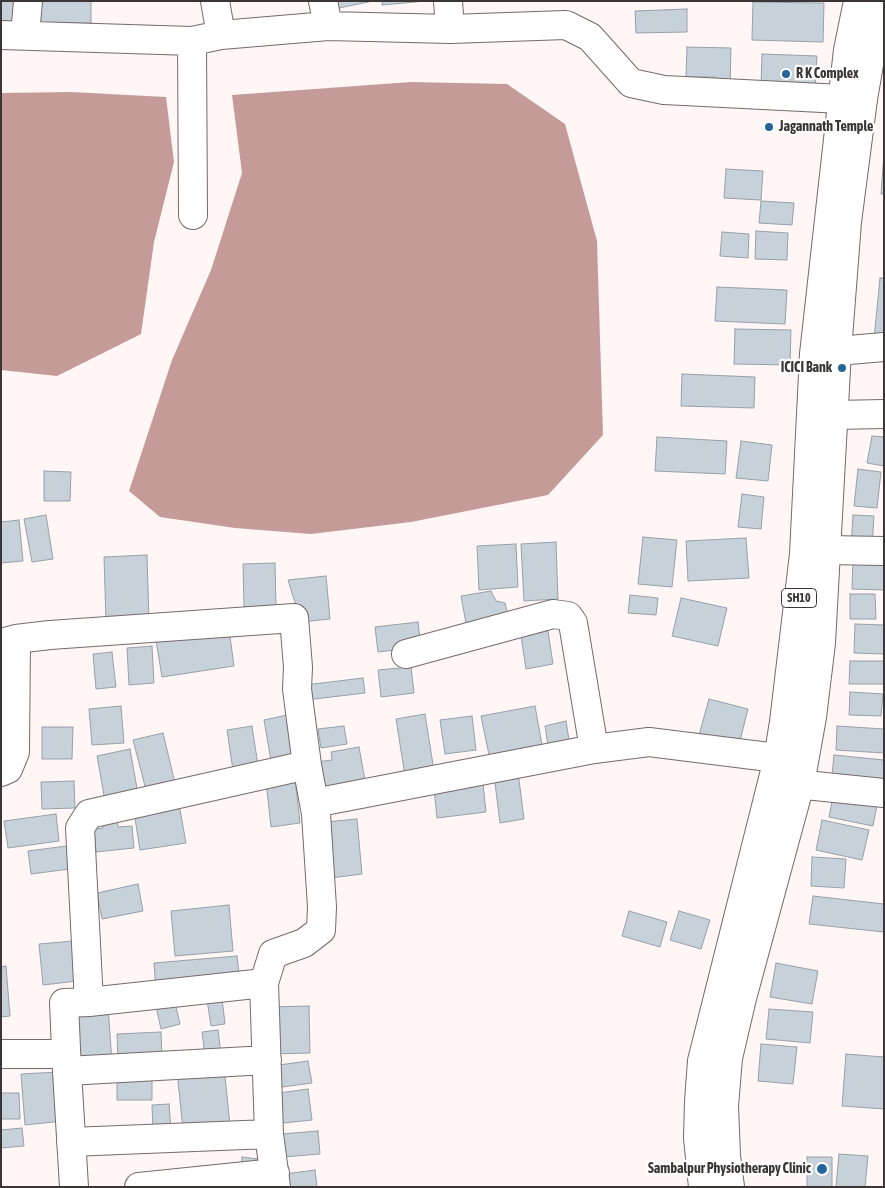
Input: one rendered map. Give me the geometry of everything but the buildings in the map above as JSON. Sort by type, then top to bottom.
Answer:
[{"type":"street","points":[[28,1],[13,35],[192,41],[325,14],[450,29],[566,25],[590,37],[632,83],[664,90],[853,99]]},
{"type":"street","points":[[215,1],[221,35]]},
{"type":"street","points":[[448,1],[450,29]]},
{"type":"street","name":"SH10","points":[[703,1187],[698,1138],[698,1101],[702,1062],[788,772],[812,717],[821,643],[837,352],[847,222],[853,99],[848,50],[858,1]]},
{"type":"street","name":"SH10","points":[[730,1187],[726,1156],[724,1106],[728,1058],[788,772],[784,722],[804,554],[814,354],[853,99],[880,1]]},
{"type":"street","points":[[192,41],[193,215]]},
{"type":"street","points":[[837,352],[884,347]]},
{"type":"street","points":[[834,415],[884,414]]},
{"type":"street","points":[[827,550],[884,551]]},
{"type":"street","points":[[406,654],[553,614],[568,616],[573,623],[594,749]]},
{"type":"street","points":[[1,772],[8,769],[15,752],[8,641],[294,618],[298,667],[297,688],[314,803],[322,907],[321,930],[304,942],[273,954],[264,983],[269,1134],[276,1180],[139,1187]]},
{"type":"street","points":[[314,803],[594,749],[649,742],[884,793]]},
{"type":"street","points":[[89,1002],[80,828],[89,814],[307,765]]},
{"type":"street","points":[[74,1187],[64,1003],[264,983]]},
{"type":"street","points":[[1,1054],[66,1062],[267,1060]]},
{"type":"street","points":[[71,1142],[269,1134]]},
{"type":"shaded area","points":[[411,82],[507,84],[565,124],[597,241],[603,435],[548,495],[411,522],[311,534],[235,528],[160,517],[129,491],[172,360],[211,270],[242,173],[232,95]]},
{"type":"shaded area","points":[[71,92],[166,97],[174,162],[154,242],[141,334],[57,376],[1,370],[1,93]]},
{"type":"place","name":"R K Complex","points":[[786,74]]},
{"type":"place","name":"Jagannath Temple","points":[[769,127]]},
{"type":"place","name":"ICICI Bank","points":[[842,368]]},
{"type":"place","name":"Sambalpur Physiotherapy Clinic","points":[[822,1169]]}]
